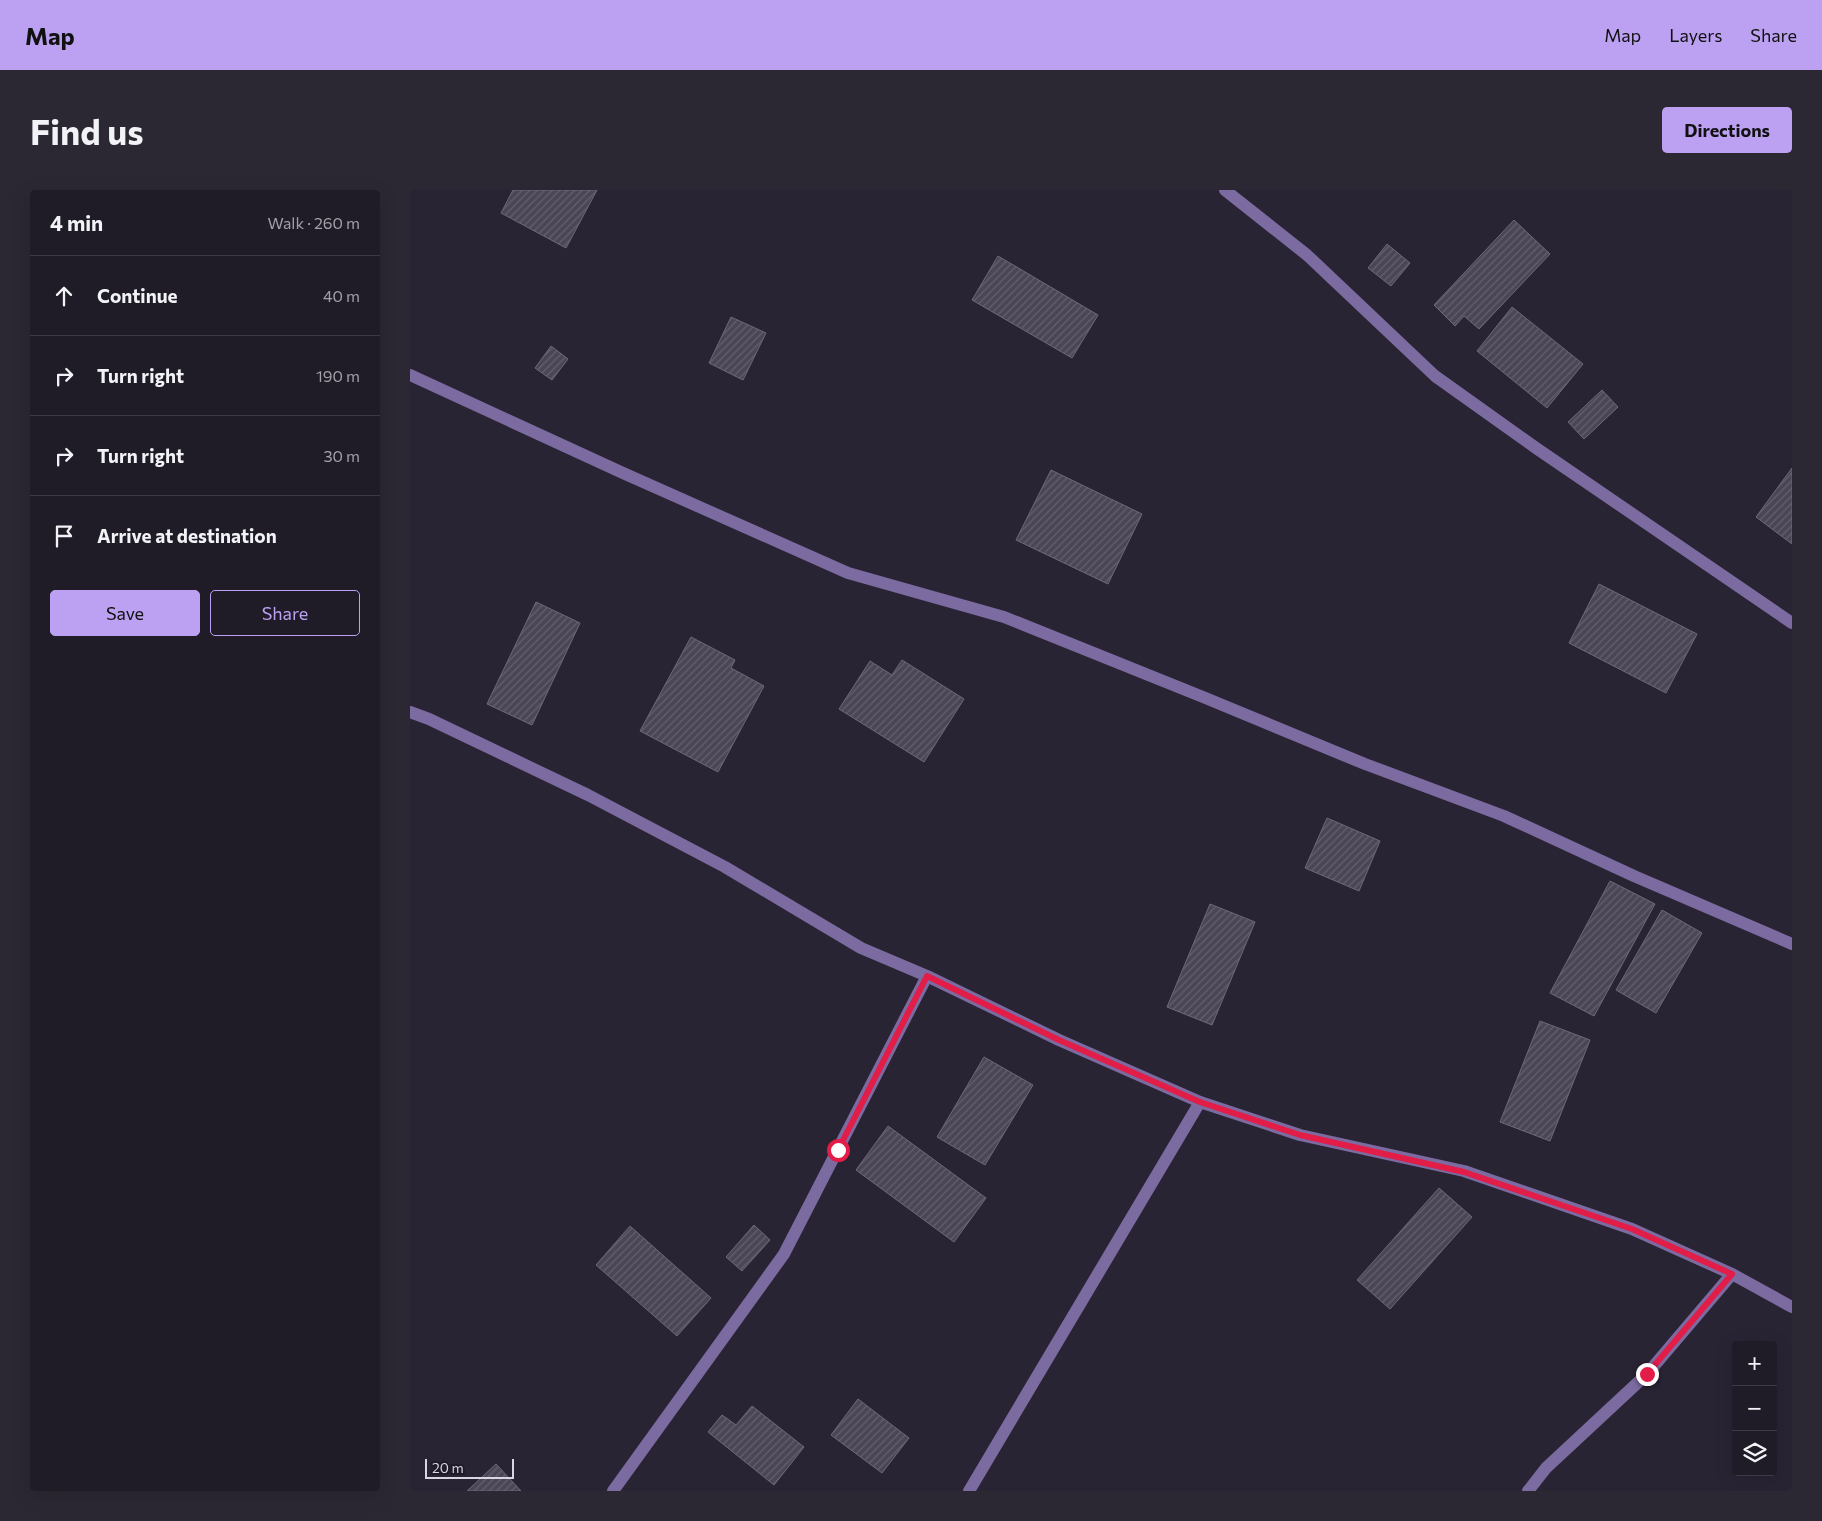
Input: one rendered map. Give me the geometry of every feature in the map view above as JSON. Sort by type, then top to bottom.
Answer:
[{"type":"street","points":[[1224,190],[1260,216],[1307,255],[1435,376],[1536,448],[1792,623]]},
{"type":"street","points":[[410,375],[623,473],[848,572],[1004,617],[1366,764],[1504,816],[1634,876],[1792,944]]},
{"type":"street","points":[[410,712],[429,719],[588,795],[725,868],[861,948],[927,976],[1059,1040],[1200,1102],[1300,1135],[1464,1172],[1632,1229],[1732,1274],[1792,1307]]},
{"type":"street","points":[[613,1491],[784,1254],[927,976]]},
{"type":"street","points":[[969,1491],[1200,1102]]},
{"type":"street","points":[[1528,1491],[1546,1468],[1647,1374],[1732,1274]]},
{"type":"building","points":[[513,190],[597,190],[566,248],[501,213]]},
{"type":"building","points":[[1514,220],[1550,254],[1479,329],[1464,316],[1455,326],[1434,305]]},
{"type":"building","points":[[1387,244],[1410,263],[1391,286],[1368,268]]},
{"type":"building","points":[[998,256],[1098,315],[1072,358],[972,300]]},
{"type":"building","points":[[1512,307],[1583,364],[1547,408],[1477,351]]},
{"type":"building","points":[[731,317],[766,333],[743,380],[709,363]]},
{"type":"building","points":[[551,346],[568,359],[552,380],[535,368]]},
{"type":"building","points":[[1602,390],[1618,407],[1584,439],[1568,422]]},
{"type":"building","points":[[1792,468],[1792,544],[1756,517]]},
{"type":"building","points":[[1051,470],[1142,514],[1108,584],[1016,540]]},
{"type":"building","points":[[1599,584],[1697,634],[1666,693],[1569,643]]},
{"type":"building","points":[[536,602],[580,623],[532,725],[487,704]]},
{"type":"building","points":[[691,637],[735,660],[731,668],[764,686],[718,772],[640,731]]},
{"type":"building","points":[[902,660],[964,699],[924,762],[839,709],[870,661],[892,675]]},
{"type":"building","points":[[1327,818],[1380,841],[1359,891],[1305,868]]},
{"type":"building","points":[[1610,881],[1655,904],[1594,1016],[1550,993]]},
{"type":"building","points":[[1210,904],[1255,922],[1212,1025],[1167,1007]]},
{"type":"building","points":[[1662,910],[1702,933],[1656,1013],[1616,990]]},
{"type":"building","points":[[1540,1021],[1590,1040],[1550,1141],[1500,1122]]},
{"type":"building","points":[[984,1057],[1033,1085],[985,1165],[937,1137]]},
{"type":"building","points":[[888,1126],[986,1198],[954,1242],[856,1170]]},
{"type":"building","points":[[1439,1188],[1472,1217],[1390,1309],[1357,1280]]},
{"type":"building","points":[[754,1225],[770,1240],[742,1271],[726,1257]]},
{"type":"building","points":[[630,1226],[711,1298],[677,1336],[596,1265]]},
{"type":"building","points":[[858,1399],[909,1438],[882,1473],[831,1435]]},
{"type":"building","points":[[752,1406],[804,1447],[774,1485],[708,1432],[722,1415],[736,1425]]},
{"type":"building","points":[[496,1464],[521,1491],[467,1491]]},
{"type":"route","points":[[838,1150],[927,976],[1059,1040],[1200,1102],[1300,1135],[1464,1172],[1632,1229],[1732,1274],[1647,1374]]}]
